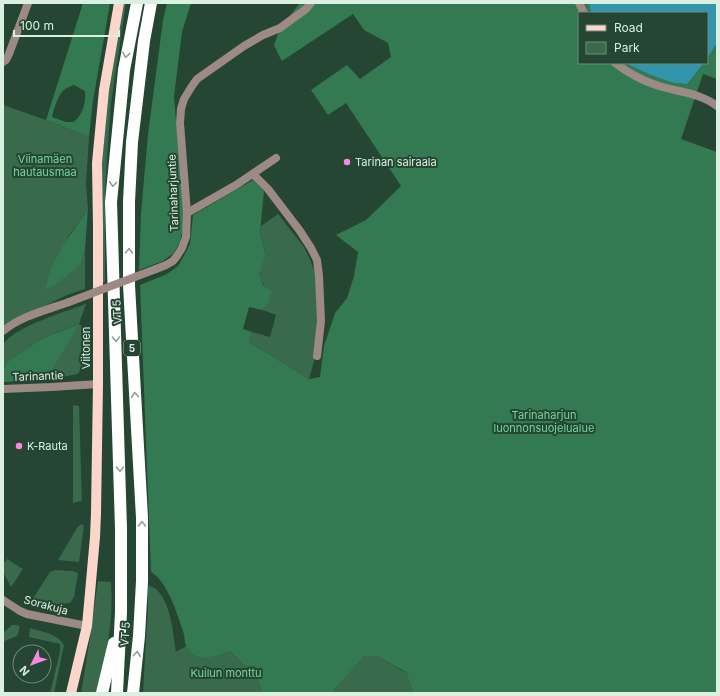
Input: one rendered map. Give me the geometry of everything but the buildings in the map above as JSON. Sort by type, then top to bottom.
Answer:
[{"type":"highway","name":"VT 5","points":[[117,693],[121,612],[121,529],[112,202],[124,70],[137,3]]},
{"type":"highway","name":"VT 5","points":[[134,693],[142,581],[142,518],[129,284],[128,202],[132,142],[144,41],[151,3]]},
{"type":"highway","points":[[102,693],[121,612]]},
{"type":"main road","name":"Viitonen","points":[[71,693],[87,626],[96,513],[98,384],[97,163],[104,90],[119,3]]},
{"type":"street","points":[[3,62],[9,54],[28,3]]},
{"type":"street","name":"Tarinaharjuntie","points":[[3,331],[28,317],[156,269],[173,261],[180,252],[186,237],[187,213],[180,123],[181,109],[186,94],[197,78],[244,46],[280,28],[306,9],[311,3]]},
{"type":"street","points":[[579,3],[584,12]]},
{"type":"street","points":[[617,64],[636,76],[656,85],[699,96],[710,100],[717,106]]},
{"type":"street","points":[[187,213],[253,174],[276,158]]},
{"type":"street","points":[[253,174],[268,189],[300,231],[311,248],[316,260],[319,276],[321,321],[317,356]]},
{"type":"street","name":"Tarinantie","points":[[3,388],[98,384]]},
{"type":"street","name":"Sorakuja","points":[[3,600],[27,614],[87,626]]},
{"type":"green space","points":[[83,3],[110,3],[93,101],[89,137],[46,120]],"holes":[[[74,85],[85,91],[83,108],[80,115],[74,122],[66,122],[52,117],[58,98],[65,89]]]},
{"type":"green space","points":[[123,3],[126,3],[111,103],[105,197],[105,282],[102,283],[102,162],[108,86]]},
{"type":"green space","points":[[167,3],[191,3],[182,32],[174,97],[183,203],[183,227],[180,242],[174,253],[163,261],[139,270],[141,213],[148,134],[163,20]]},
{"type":"green space","name":"Tarinaharjun luonnonsuojelualue","points":[[300,3],[589,3],[591,12],[578,12],[578,64],[628,64],[654,76],[681,84],[696,73],[703,64],[708,64],[708,57],[717,43],[717,79],[703,74],[681,139],[717,152],[717,693],[413,693],[406,672],[376,656],[365,656],[331,693],[262,693],[257,678],[230,651],[215,656],[204,657],[194,655],[187,648],[184,633],[171,598],[162,582],[151,572],[140,285],[167,274],[178,266],[190,244],[193,215],[253,180],[264,191],[260,233],[266,256],[262,267],[261,279],[264,286],[272,291],[268,304],[262,310],[249,307],[243,329],[252,332],[249,342],[309,379],[320,377],[324,346],[335,313],[347,298],[354,276],[358,252],[336,235],[366,220],[401,186],[346,103],[328,115],[311,90],[347,65],[360,79],[391,57],[388,43],[364,30],[353,14],[282,61],[274,45],[280,28]]},
{"type":"green space","name":"Viinamäen hautausmaa","points":[[3,105],[89,137],[86,184],[88,209],[67,238],[81,265],[85,249],[85,289],[67,295],[10,321],[3,326]]},
{"type":"green space","points":[[88,209],[85,249],[81,265],[49,289],[45,289],[51,268],[65,242]]},
{"type":"green space","points":[[278,214],[304,247],[319,283],[321,321],[315,358],[309,379],[249,342],[252,332],[270,337],[276,315],[262,310],[268,304],[265,287],[261,280],[261,265],[266,256],[260,233],[261,226]]},
{"type":"green space","points":[[86,304],[79,324],[83,327],[82,366],[78,374],[38,380],[53,369],[78,324],[41,339],[7,362],[3,371],[3,346],[7,340],[16,333],[40,321]]},
{"type":"green space","points":[[79,324],[53,369],[46,375],[38,380],[3,382],[3,371],[7,362],[41,339]]},
{"type":"green space","points":[[73,405],[79,406],[82,501],[73,503]]},
{"type":"green space","points":[[81,524],[84,526],[79,562],[58,560],[77,528]]},
{"type":"green space","points":[[7,559],[23,569],[11,587],[3,572],[3,564]]},
{"type":"green space","points":[[55,570],[72,571],[78,573],[74,597],[70,603],[41,604],[32,600],[50,572]]},
{"type":"green space","points":[[98,581],[111,582],[112,596],[109,638],[98,693],[81,693],[90,638]]},
{"type":"green space","name":"Kuilun monttu","points":[[147,585],[156,589],[165,602],[172,627],[176,652],[186,646],[191,653],[214,656],[230,651],[257,678],[262,693],[143,693],[148,608]]},
{"type":"green space","points":[[12,625],[17,625],[20,627],[17,636],[3,642],[3,633]]},
{"type":"green space","points":[[30,628],[53,635],[64,645],[54,693],[50,693],[60,652],[60,644],[29,637]]},
{"type":"green space","points":[[365,656],[376,656],[406,672],[413,693],[331,693]]},
{"type":"water","points":[[589,3],[717,3],[717,43],[708,57],[708,12],[591,12]]},
{"type":"water","points":[[628,64],[703,64],[687,84],[680,84],[658,78]]},
{"type":"place","name":"Tarinan sairaala","points":[[347,162]]},
{"type":"place","name":"K-Rauta","points":[[19,446]]}]
